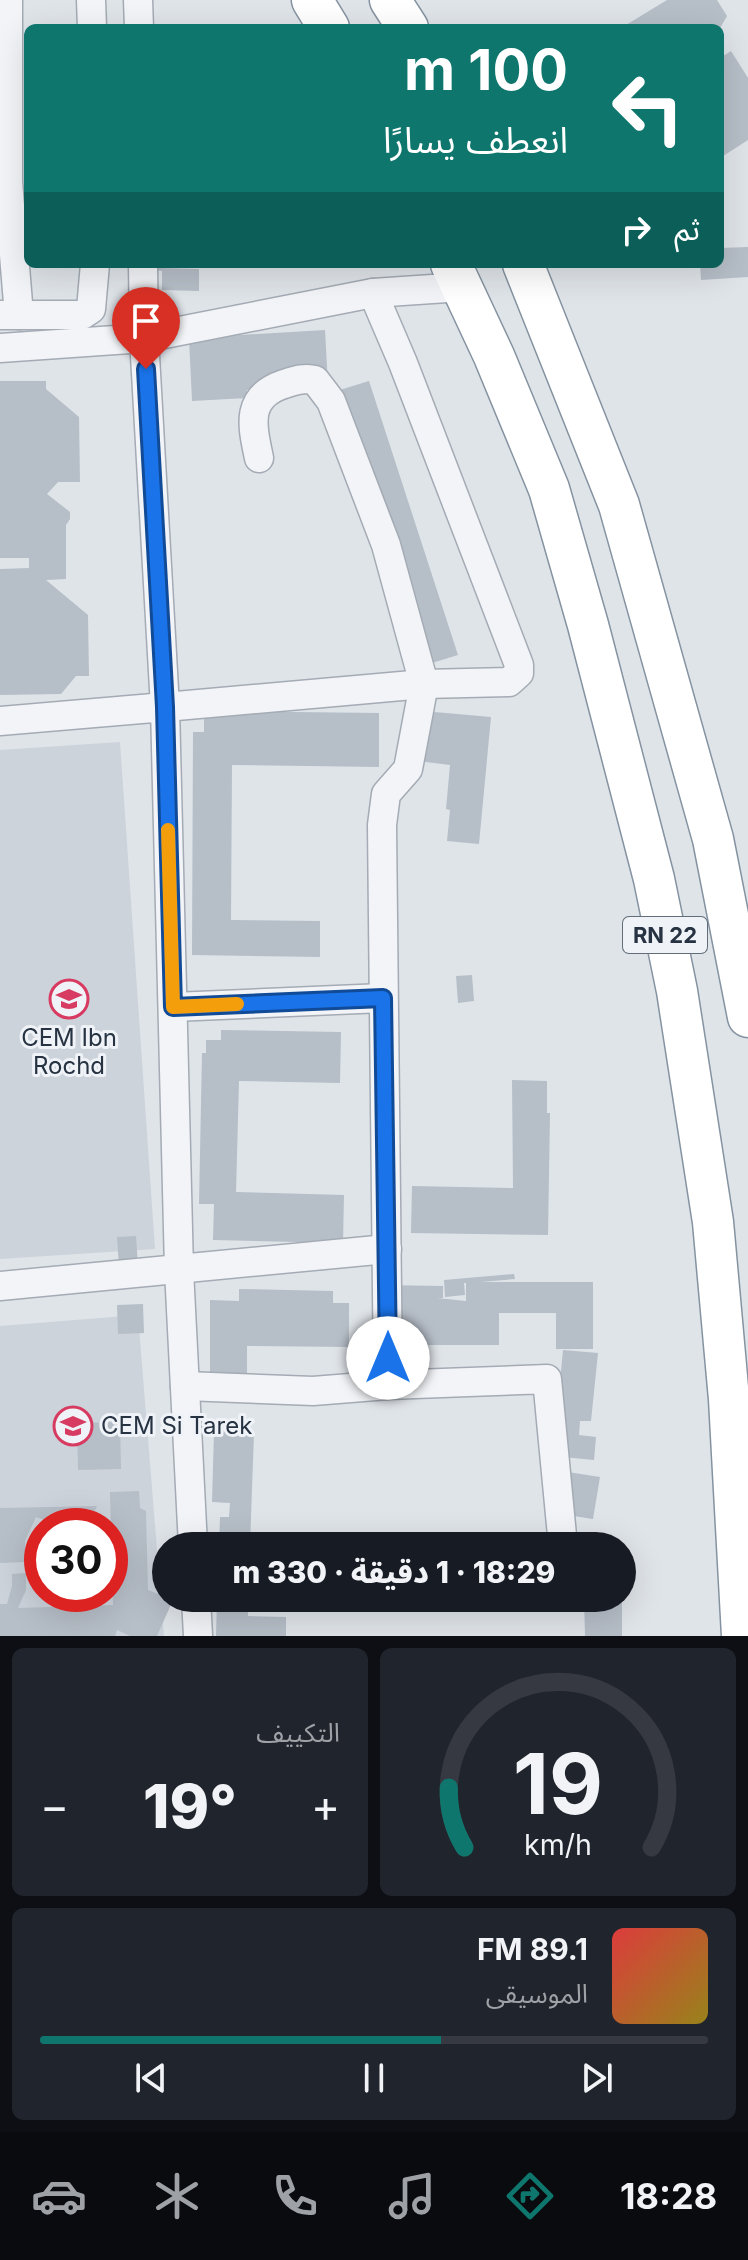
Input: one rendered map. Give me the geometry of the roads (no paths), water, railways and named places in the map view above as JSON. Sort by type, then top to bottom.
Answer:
[{"type":"highway","points":[[312,0],[327,24]]},
{"type":"highway","points":[[390,0],[405,24]]},
{"type":"highway","name":"RN 22","points":[[525,268],[619,505],[713,839],[748,1017]]},
{"type":"highway","name":"RN 22","points":[[456,275],[549,489],[654,879],[679,1007],[713,1222],[729,1399],[742,1636]]},
{"type":"street","points":[[8,0],[9,315],[82,315],[91,309],[95,268]]},
{"type":"street","points":[[91,0],[92,24]]},
{"type":"street","points":[[138,0],[139,24]]},
{"type":"street","points":[[143,268],[144,338],[165,707],[179,1270],[192,1532]]},
{"type":"street","points":[[0,348],[144,338],[456,275]]},
{"type":"street","points":[[0,721],[424,684],[509,682],[519,673],[519,665],[403,363],[373,293]]},
{"type":"street","points":[[259,458],[254,423],[259,397],[289,383],[308,378],[315,380],[331,401],[386,545],[424,684],[408,769],[386,794],[382,825],[388,1385]]},
{"type":"street","points":[[173,1007],[383,998]]},
{"type":"street","points":[[0,1286],[387,1249]]},
{"type":"street","points":[[185,1386],[313,1391],[547,1379],[562,1532]]},
{"type":"street","points":[[197,1612],[198,1636]]},
{"type":"place","name":"CEM Ibn Rochd","points":[[69,999]]},
{"type":"place","name":"CEM Si Tarek","points":[[73,1426]]}]
